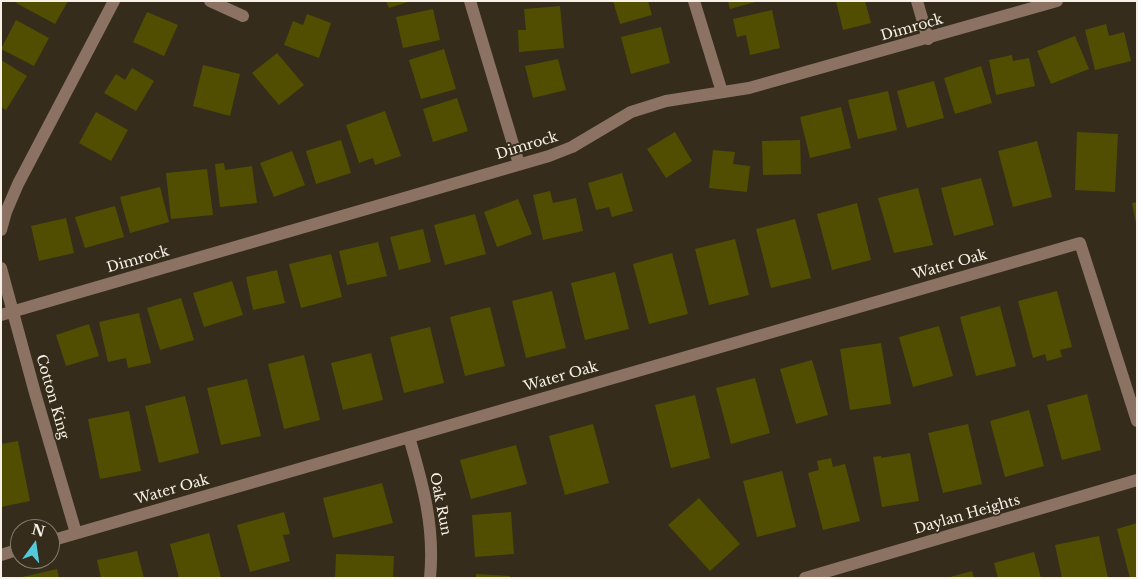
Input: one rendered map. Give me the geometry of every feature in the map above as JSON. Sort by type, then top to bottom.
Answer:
[{"type":"street","points":[[1,230],[6,212],[18,184],[114,1]]},
{"type":"street","points":[[210,1],[243,16]]},
{"type":"street","points":[[470,1],[519,164]]},
{"type":"street","points":[[694,1],[722,92]]},
{"type":"street","points":[[917,1],[928,39]]},
{"type":"street","name":"Dimrock","points":[[7,313],[572,147],[631,112],[666,101],[749,88],[928,39],[1057,1]]},
{"type":"street","name":"Water Oak","points":[[60,538],[1080,243],[1137,421]]},
{"type":"street","name":"Cotton King","points":[[1,268],[7,313],[76,533]]},
{"type":"street","name":"Oak Run","points":[[409,437],[427,501],[433,550],[430,578]]},
{"type":"street","name":"Daylan Heights","points":[[806,578],[1137,480]]},
{"type":"building","points":[[17,1],[68,1],[55,24],[16,3]]},
{"type":"building","points":[[386,1],[408,1],[408,2],[389,8]]},
{"type":"building","points":[[613,1],[648,1],[652,15],[620,24]]},
{"type":"building","points":[[728,1],[755,1],[755,2],[730,9]]},
{"type":"building","points":[[836,1],[865,1],[871,23],[843,30]]},
{"type":"building","points":[[560,6],[564,48],[519,52],[518,30],[526,30],[524,9]]},
{"type":"building","points":[[433,9],[440,40],[403,48],[396,17]]},
{"type":"building","points":[[772,10],[780,48],[750,55],[746,35],[737,37],[733,19]]},
{"type":"building","points":[[147,12],[178,25],[164,56],[133,42]]},
{"type":"building","points":[[307,14],[331,23],[319,58],[284,45],[293,21],[303,25]]},
{"type":"building","points":[[16,20],[49,38],[34,66],[1,49]]},
{"type":"building","points":[[1106,24],[1109,36],[1124,32],[1131,61],[1095,70],[1085,30]]},
{"type":"building","points":[[661,27],[670,63],[631,74],[621,37]]},
{"type":"building","points":[[1075,36],[1089,69],[1051,84],[1037,51]]},
{"type":"building","points":[[444,49],[456,89],[421,99],[409,60]]},
{"type":"building","points":[[277,53],[304,85],[279,105],[252,73]]},
{"type":"building","points":[[1012,55],[1013,61],[1029,58],[1035,86],[996,95],[989,60]]},
{"type":"building","points":[[558,59],[566,90],[533,98],[525,66]]},
{"type":"building","points":[[1,60],[27,76],[6,110],[1,107]]},
{"type":"building","points":[[203,65],[240,74],[230,116],[193,106]]},
{"type":"building","points":[[981,66],[992,103],[955,114],[944,78]]},
{"type":"building","points":[[132,68],[154,81],[136,111],[104,93],[116,74],[125,80]]},
{"type":"building","points":[[934,81],[944,118],[907,128],[897,91]]},
{"type":"building","points":[[888,91],[897,130],[858,139],[848,100]]},
{"type":"building","points":[[457,98],[468,131],[433,142],[423,109]]},
{"type":"building","points":[[841,107],[851,148],[810,158],[800,117]]},
{"type":"building","points":[[385,111],[401,156],[375,165],[373,158],[359,163],[346,125]]},
{"type":"building","points":[[96,112],[128,130],[111,161],[79,143]]},
{"type":"building","points":[[675,132],[692,161],[666,178],[647,149]]},
{"type":"building","points":[[1077,132],[1118,134],[1115,192],[1075,190]]},
{"type":"building","points":[[341,140],[351,173],[316,184],[306,151]]},
{"type":"building","points":[[800,140],[801,174],[763,175],[762,141]]},
{"type":"building","points":[[1037,141],[1052,197],[1013,207],[998,151]]},
{"type":"building","points":[[713,150],[735,152],[733,164],[750,166],[747,192],[709,188]]},
{"type":"building","points":[[292,151],[305,185],[274,197],[260,163]]},
{"type":"building","points":[[224,163],[225,170],[252,166],[257,203],[220,207],[215,164]]},
{"type":"building","points":[[207,169],[213,215],[171,219],[166,173]]},
{"type":"building","points":[[622,173],[633,211],[612,217],[609,207],[596,210],[588,183]]},
{"type":"building","points":[[981,178],[994,225],[954,236],[941,188]]},
{"type":"building","points":[[160,187],[169,222],[130,233],[120,197]]},
{"type":"building","points":[[918,188],[933,245],[894,253],[878,198]]},
{"type":"building","points":[[550,191],[553,203],[576,198],[583,231],[543,240],[533,195]]},
{"type":"building","points":[[518,199],[532,234],[497,247],[484,212]]},
{"type":"building","points":[[1137,202],[1137,224],[1136,224],[1132,203]]},
{"type":"building","points":[[857,203],[871,260],[832,270],[817,214]]},
{"type":"building","points":[[115,206],[124,237],[85,248],[75,217]]},
{"type":"building","points":[[475,214],[486,254],[445,265],[434,225]]},
{"type":"building","points":[[66,218],[74,253],[39,261],[31,226]]},
{"type":"building","points":[[795,219],[811,278],[771,288],[756,229]]},
{"type":"building","points":[[423,229],[431,262],[399,270],[390,237]]},
{"type":"building","points":[[735,239],[749,295],[709,305],[695,249]]},
{"type":"building","points":[[378,242],[387,276],[347,285],[339,251]]},
{"type":"building","points":[[672,253],[688,314],[649,324],[633,264]]},
{"type":"building","points":[[331,254],[342,297],[301,308],[289,264]]},
{"type":"building","points":[[277,270],[285,303],[253,310],[246,277]]},
{"type":"building","points":[[615,272],[629,329],[585,340],[571,283]]},
{"type":"building","points":[[232,281],[243,315],[204,327],[193,293]]},
{"type":"building","points":[[552,291],[566,348],[526,358],[512,301]]},
{"type":"building","points":[[1057,291],[1072,347],[1060,350],[1062,357],[1047,361],[1045,354],[1033,358],[1018,301]]},
{"type":"building","points":[[181,298],[194,340],[160,350],[147,308]]},
{"type":"building","points":[[1000,306],[1016,366],[976,376],[960,317]]},
{"type":"building","points":[[490,307],[505,366],[465,376],[450,317]]},
{"type":"building","points":[[139,313],[151,363],[128,368],[126,358],[108,362],[99,322]]},
{"type":"building","points":[[89,324],[99,356],[66,366],[56,335]]},
{"type":"building","points":[[939,326],[953,376],[913,387],[899,337]]},
{"type":"building","points":[[430,327],[444,383],[404,393],[390,337]]},
{"type":"building","points":[[881,343],[891,404],[850,410],[840,349]]},
{"type":"building","points":[[371,353],[383,400],[343,410],[331,363]]},
{"type":"building","points":[[304,355],[320,420],[284,429],[268,364]]},
{"type":"building","points":[[812,360],[828,415],[796,424],[780,369]]},
{"type":"building","points":[[755,378],[770,433],[731,444],[716,388]]},
{"type":"building","points":[[247,379],[261,436],[221,445],[207,388]]},
{"type":"building","points":[[1087,394],[1101,450],[1062,460],[1047,405]]},
{"type":"building","points":[[695,395],[710,458],[671,468],[655,405]]},
{"type":"building","points":[[185,396],[199,453],[159,463],[145,406]]},
{"type":"building","points":[[1029,410],[1044,466],[1005,477],[990,421]]},
{"type":"building","points":[[129,411],[141,471],[100,479],[88,419]]},
{"type":"building","points":[[593,424],[609,483],[565,495],[549,436]]},
{"type":"building","points":[[968,424],[982,484],[943,493],[928,433]]},
{"type":"building","points":[[18,441],[30,501],[1,507],[1,444]]},
{"type":"building","points":[[516,445],[527,484],[471,499],[460,460]]},
{"type":"building","points":[[910,453],[919,501],[882,507],[873,457],[881,456],[881,458]]},
{"type":"building","points":[[831,458],[833,467],[845,464],[860,521],[823,530],[808,473],[819,470],[817,461]]},
{"type":"building","points":[[782,471],[796,527],[757,537],[743,481]]},
{"type":"building","points":[[382,483],[393,523],[333,538],[323,498]]},
{"type":"building","points":[[699,498],[740,544],[710,571],[668,525]]},
{"type":"building","points":[[284,512],[290,534],[283,535],[290,561],[250,572],[237,525]]},
{"type":"building","points":[[511,512],[514,554],[475,557],[472,515]]},
{"type":"building","points":[[1137,523],[1137,578],[1130,578],[1117,529]]},
{"type":"building","points":[[209,533],[221,578],[179,578],[170,544]]},
{"type":"building","points":[[1099,536],[1108,578],[1062,578],[1055,545]]},
{"type":"building","points":[[137,551],[144,578],[101,578],[97,560]]},
{"type":"building","points":[[1034,552],[1041,578],[998,578],[994,563]]},
{"type":"building","points":[[336,554],[394,556],[393,578],[335,578]]},
{"type":"building","points":[[57,569],[59,578],[22,578]]},
{"type":"building","points":[[972,571],[974,578],[950,578],[950,577]]},
{"type":"building","points":[[476,574],[510,576],[510,578],[476,578]]}]
